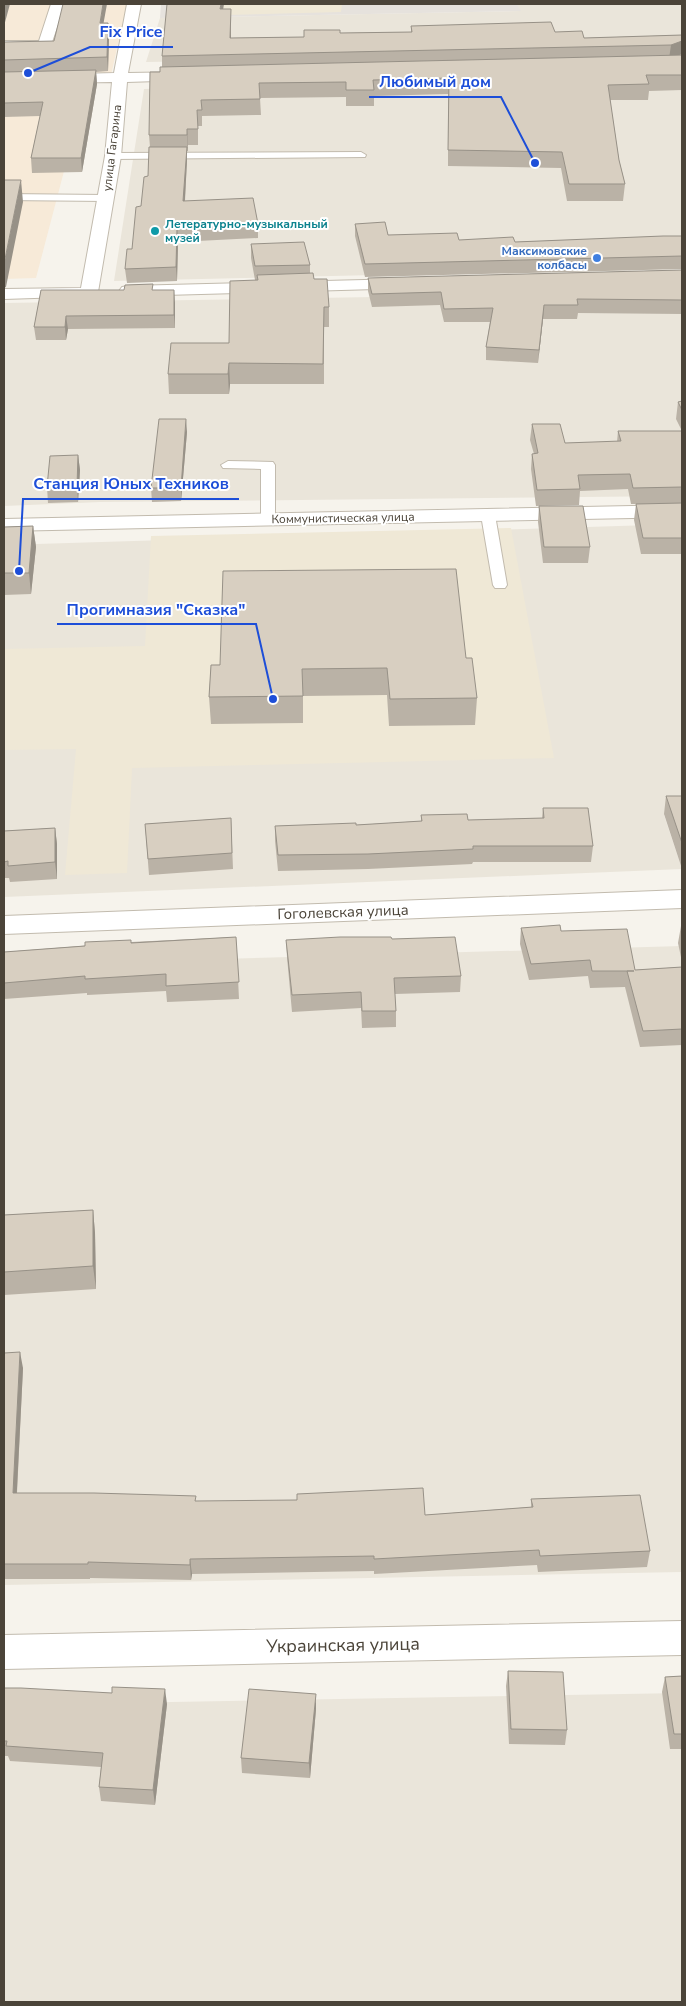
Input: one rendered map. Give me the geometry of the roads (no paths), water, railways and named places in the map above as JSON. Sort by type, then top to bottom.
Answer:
[{"type":"street","points":[[4,45],[45,45],[58,4]]},
{"type":"street","name":"улица Гагарина","points":[[89,292],[113,156],[120,78],[134,4]]},
{"type":"street","points":[[4,80],[199,76]]},
{"type":"street","points":[[4,294],[425,283]]},
{"type":"street","name":"Коммунистическая улица","points":[[4,525],[682,510]]},
{"type":"street","name":"Гоголевская улица","points":[[4,925],[682,899]]},
{"type":"street","name":"Украинская улица","points":[[4,1652],[682,1638]]},
{"type":"lane","points":[[113,156],[361,155]]},
{"type":"lane","points":[[4,197],[106,198]]},
{"type":"lane","points":[[228,465],[268,464],[268,520]]},
{"type":"lane","points":[[488,515],[500,585]]},
{"type":"place","name":"Fix Price","points":[[28,73]]},
{"type":"place","name":"Любимый дом","points":[[535,163]]},
{"type":"place","name":"Летературно-музыкальный музей","points":[[155,231]]},
{"type":"place","name":"Максимовские колбасы","points":[[597,258]]},
{"type":"place","name":"Станция Юных Техников","points":[[19,571]]},
{"type":"place","name":"Прогимназия \"Сказка\"","points":[[273,699]]}]
